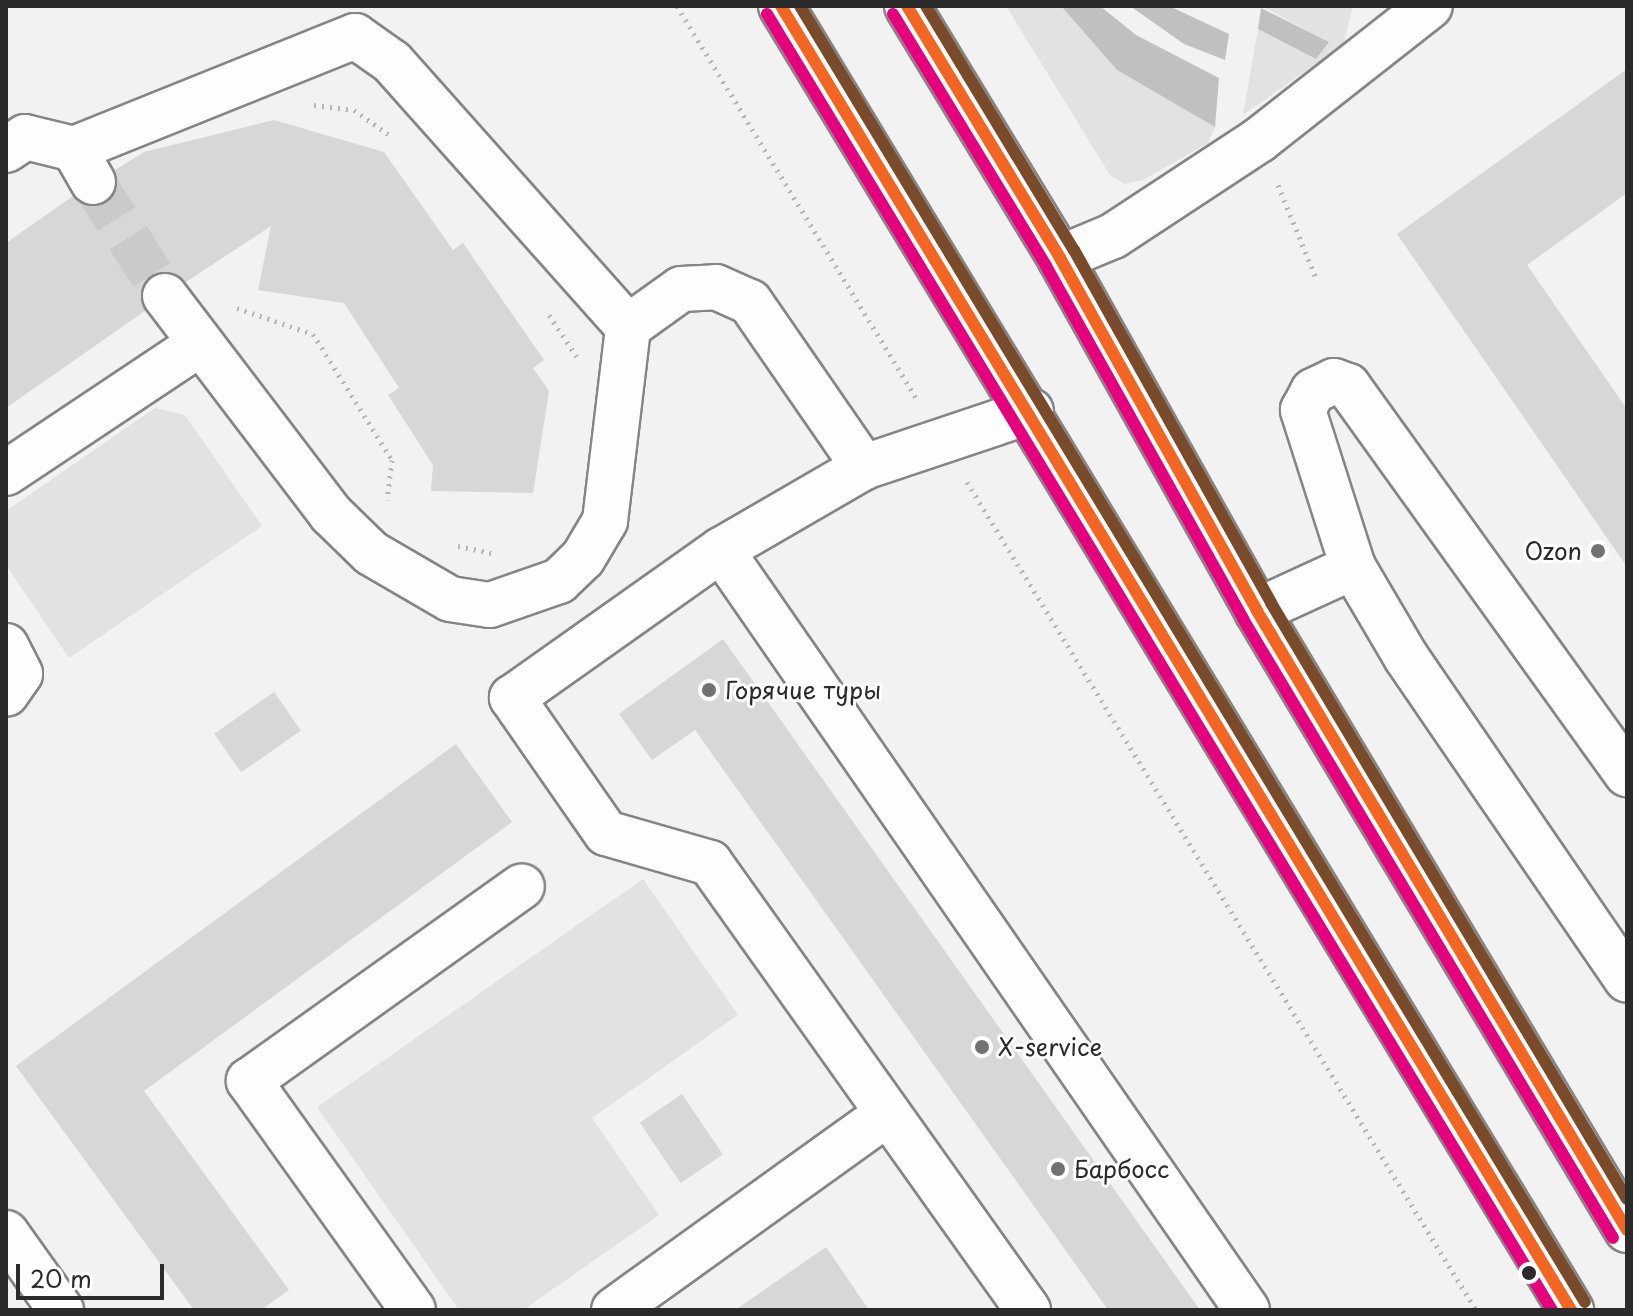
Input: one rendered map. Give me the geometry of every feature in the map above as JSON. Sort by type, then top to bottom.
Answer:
[{"type":"main road","points":[[781,6],[1031,411],[1571,1310]]},
{"type":"main road","points":[[907,6],[1060,258],[1257,611],[1627,1230]]},
{"type":"main road","points":[[1060,258],[1113,236],[1259,140],[1419,9]]},
{"type":"main road","points":[[6,150],[25,137],[84,165],[355,36],[392,62],[628,327]]},
{"type":"main road","points":[[6,473],[181,321],[331,514],[371,553],[450,599],[490,605],[559,581],[583,558],[605,521],[628,327],[681,289],[716,287],[750,302],[864,467]]},
{"type":"main road","points":[[1627,774],[1348,386],[1334,381],[1313,391],[1303,410],[1353,567],[1406,657],[1627,980]]},
{"type":"main road","points":[[1028,1310],[710,863],[606,833],[512,698],[721,550],[864,467],[1031,411]]},
{"type":"main road","points":[[721,550],[1247,1310]]},
{"type":"main road","points":[[1257,611],[1353,567]]},
{"type":"main road","points":[[6,646],[20,674],[6,694]]},
{"type":"main road","points":[[413,1310],[249,1081],[522,886]]},
{"type":"main road","points":[[614,1310],[888,1113]]},
{"type":"main road","points":[[6,1233],[61,1310]]},
{"type":"path","points":[[677,6],[1476,1310]]},
{"type":"path","points":[[301,103],[354,110],[392,137]]},
{"type":"path","points":[[1279,187],[1316,278]]},
{"type":"path","points":[[181,321],[218,302],[313,334],[392,460],[387,503],[398,511]]},
{"type":"path","points":[[542,305],[584,368]]},
{"type":"path","points":[[443,542],[498,554]]},
{"type":"shaded area","points":[[1006,6],[1061,6],[1117,70],[1215,127],[1208,143],[1143,180],[1125,184],[1110,175]]},
{"type":"shaded area","points":[[1061,6],[1100,6],[1136,35],[1219,78],[1215,127],[1117,70]]},
{"type":"shaded area","points":[[1130,6],[1169,6],[1229,34],[1225,60],[1184,44]]},
{"type":"shaded area","points":[[1262,6],[1353,6],[1343,45],[1243,115],[1258,29],[1316,59],[1328,42]]},
{"type":"shaded area","points":[[1261,8],[1329,42],[1316,59],[1258,29]]},
{"type":"shaded area","points":[[155,408],[185,415],[262,526],[69,658],[6,565],[6,511]]},
{"type":"shaded area","points":[[643,879],[738,1015],[592,1118],[659,1215],[523,1310],[459,1310],[317,1107]]},
{"type":"building","points":[[1627,69],[1627,193],[1527,265],[1627,409],[1627,567],[1397,234]]},
{"type":"building","points":[[274,120],[384,152],[453,250],[463,243],[544,360],[533,368],[549,391],[533,493],[431,491],[433,465],[388,395],[399,388],[344,303],[258,290],[271,226],[186,282],[174,273],[151,276],[142,287],[145,311],[6,408],[6,243],[73,196],[92,207],[106,203],[118,183],[115,170],[144,152]]},
{"type":"building","points":[[723,639],[1200,1310],[1108,1310],[695,730],[652,760],[619,714]]},
{"type":"building","points":[[274,692],[301,731],[241,772],[214,734]]},
{"type":"building","points":[[456,744],[512,822],[144,1091],[289,1290],[261,1310],[194,1310],[16,1066]]},
{"type":"building","points":[[682,1094],[723,1155],[681,1183],[640,1123]]},
{"type":"building","points":[[826,1247],[869,1310],[735,1310]]},
{"type":"tunnel","points":[[93,182],[165,296]]},
{"type":"transit line","points":[[781,6],[1571,1310]]},
{"type":"transit line","points":[[800,6],[1585,1302]]},
{"type":"transit line","points":[[907,6],[1060,258],[1257,611],[1627,1230]]},
{"type":"transit line","points":[[926,6],[1074,250],[1271,603],[1627,1199]]},
{"type":"transit line","points":[[767,14],[1552,1310]]},
{"type":"transit line","points":[[893,14],[1046,266],[1243,619],[1613,1238]]},
{"type":"place","name":"Ozon","points":[[1598,551]]},
{"type":"place","name":"Горячие туры","points":[[709,690]]},
{"type":"place","name":"X-service","points":[[982,1047]]},
{"type":"place","name":"Барбосс","points":[[1058,1169]]}]
